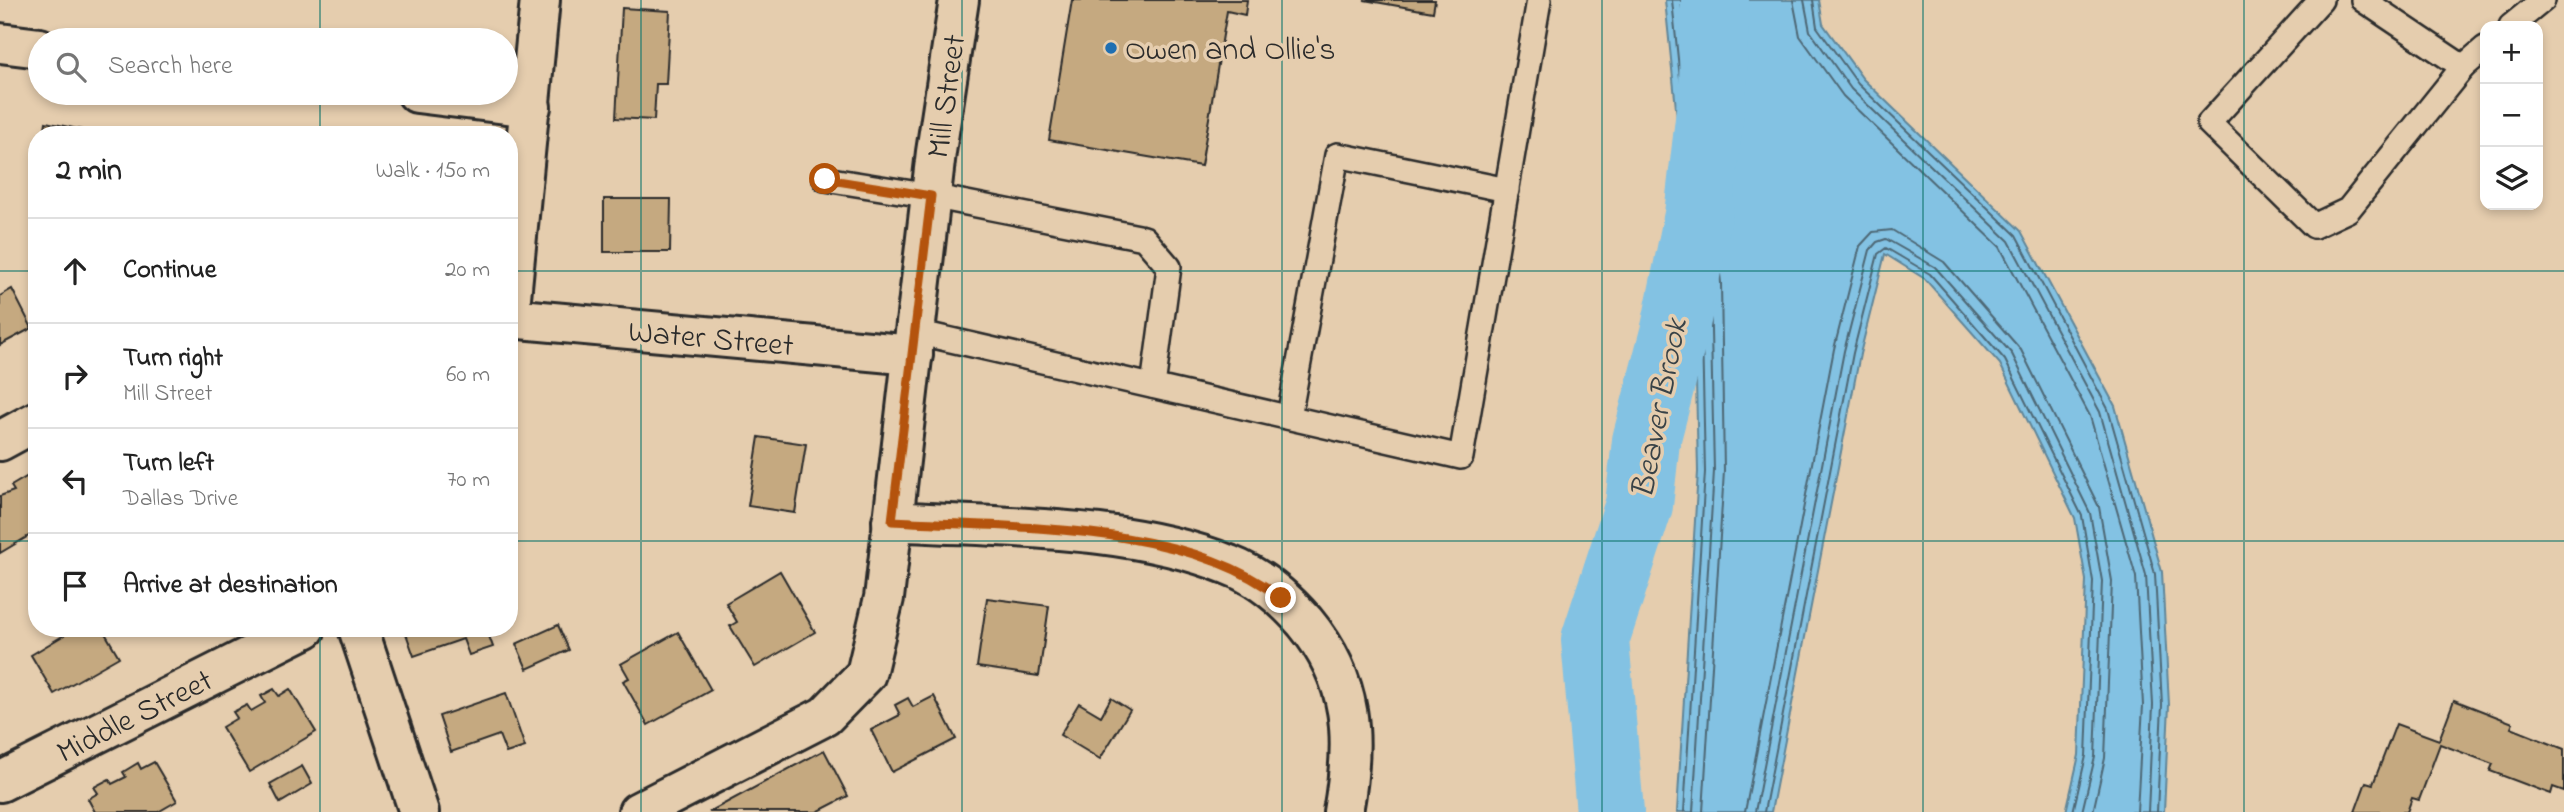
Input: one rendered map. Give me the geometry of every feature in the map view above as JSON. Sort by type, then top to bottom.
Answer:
[{"type":"street","points":[[518,232],[540,0]]},
{"type":"street","name":"Mill Street","points":[[638,812],[825,716],[866,674],[884,598],[931,196],[959,0]]},
{"type":"street","points":[[0,43],[28,46]]},
{"type":"street","points":[[515,105],[531,107]]},
{"type":"street","name":"Water Street","points":[[518,319],[915,344]]},
{"type":"street","points":[[0,440],[28,426]]},
{"type":"street","points":[[892,521],[1113,537],[1208,557],[1249,574],[1296,612],[1326,649],[1337,669],[1350,722],[1350,757],[1343,812]]},
{"type":"street","name":"Middle Street","points":[[0,782],[288,637]]},
{"type":"street","points":[[361,637],[419,812]]},
{"type":"lane","points":[[915,344],[1153,386],[1461,457],[1539,0]]},
{"type":"lane","points":[[2321,0],[2209,123],[2314,226],[2348,209],[2463,67],[2480,52]]},
{"type":"lane","points":[[2363,0],[2463,67]]},
{"type":"lane","points":[[2517,21],[2543,0]]},
{"type":"lane","points":[[1289,417],[1337,155],[1507,190]]},
{"type":"lane","points":[[825,179],[931,196],[1144,238],[1169,267],[1153,386]]},
{"type":"water","points":[[1665,0],[1819,0],[1823,24],[1863,79],[2021,231],[2115,406],[2162,572],[2169,705],[2164,812],[2066,812],[2079,755],[2086,580],[2075,518],[2000,364],[1925,279],[1885,254],[1860,354],[1771,812],[1677,812],[1698,472],[1694,285]]},
{"type":"building","points":[[1072,0],[1247,0],[1245,15],[1227,11],[1201,166],[1049,140]]},
{"type":"building","points":[[1364,0],[1435,0],[1433,12]]},
{"type":"building","points":[[622,8],[670,11],[666,84],[656,84],[654,120],[616,118]]},
{"type":"building","points":[[46,122],[64,126],[45,126]]},
{"type":"building","points":[[604,199],[671,199],[670,252],[604,252]]},
{"type":"building","points":[[12,289],[28,320],[28,330],[0,345],[0,296]]},
{"type":"building","points":[[759,437],[806,444],[795,513],[748,506]]},
{"type":"building","points":[[28,476],[28,536],[0,553],[0,496],[14,491],[11,486]]},
{"type":"building","points":[[780,571],[815,632],[755,667],[730,626],[737,622],[726,603]]},
{"type":"building","points":[[987,598],[1049,606],[1039,676],[977,667]]},
{"type":"building","points":[[558,625],[569,650],[527,669],[516,644]]},
{"type":"building","points":[[678,632],[711,690],[648,725],[623,681],[629,678],[621,664]]},
{"type":"building","points":[[61,637],[107,637],[119,657],[54,694],[31,655]]},
{"type":"building","points":[[407,637],[489,637],[493,647],[469,655],[463,639],[414,656]]},
{"type":"building","points":[[274,689],[279,696],[290,689],[316,732],[249,772],[222,727],[237,718],[233,712],[247,705],[251,711],[265,703],[261,696]]},
{"type":"building","points":[[506,693],[525,747],[506,753],[499,735],[451,752],[439,716]]},
{"type":"building","points":[[934,696],[956,739],[892,772],[871,730],[900,715],[895,705],[908,698],[913,707]]},
{"type":"building","points":[[1111,698],[1130,710],[1100,759],[1060,735],[1079,703],[1101,716]]},
{"type":"building","points":[[2454,700],[2513,723],[2511,728],[2564,749],[2564,791],[2553,787],[2551,794],[2490,771],[2493,764],[2440,744],[2419,800],[2412,798],[2407,812],[2355,812],[2366,782],[2373,784],[2396,724],[2439,740]]},
{"type":"building","points":[[824,750],[848,796],[817,812],[709,812]]},
{"type":"building","points":[[154,762],[177,801],[158,812],[95,812],[88,799],[98,793],[94,787],[109,779],[112,784],[126,777],[123,772],[138,763],[141,769]]},
{"type":"building","points":[[302,766],[312,784],[280,803],[270,784]]},
{"type":"waterway","name":"Beaver Brook","points":[[1610,812],[1595,640],[1639,505],[1646,441],[1675,329],[1698,215],[1713,85],[1715,0]]},
{"type":"place","name":"Owen and Ollie's","points":[[1111,48]]},
{"type":"route","points":[[825,179],[931,196],[892,521],[1113,537],[1175,549],[1230,565],[1249,574],[1281,598]]}]
